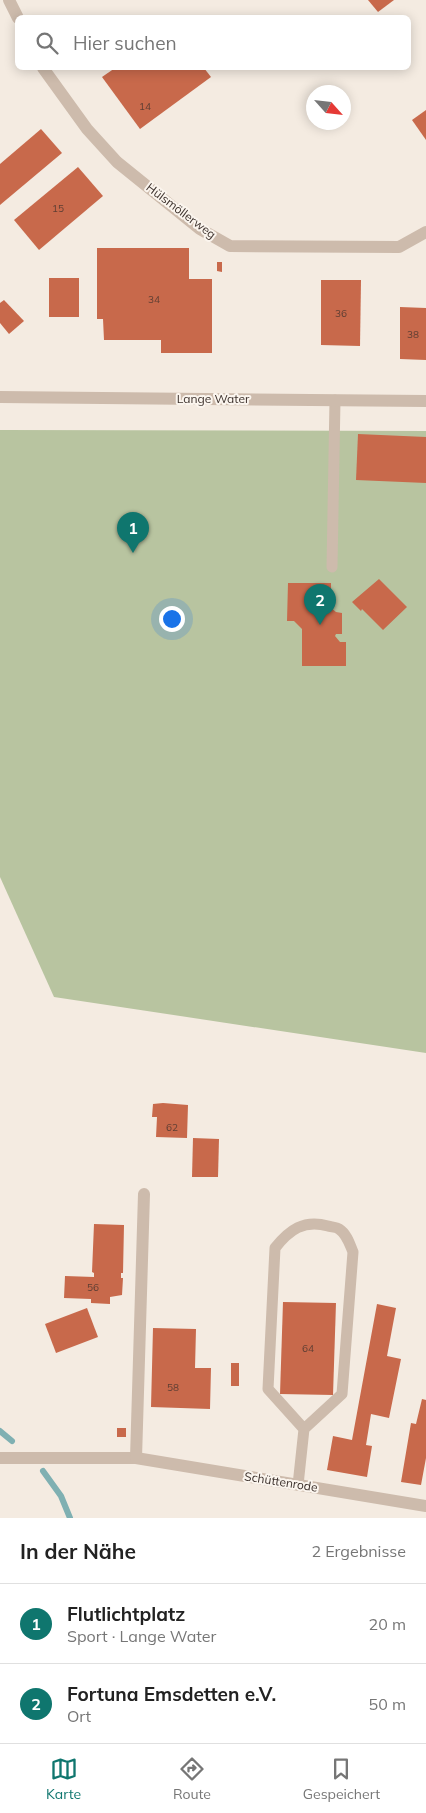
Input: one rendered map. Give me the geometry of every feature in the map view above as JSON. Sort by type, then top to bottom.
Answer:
[{"type":"street","points":[[9,0],[16,15]]},
{"type":"street","name":"Hülsmöllerweg","points":[[44,70],[87,129],[117,162],[200,229],[230,246],[399,247],[426,232]]},
{"type":"street","name":"Lange Water","points":[[0,397],[426,401]]},
{"type":"street","points":[[136,1458],[144,1194]]},
{"type":"street","name":"Schüttenrode","points":[[0,1458],[136,1458],[426,1506]]},
{"type":"lane","points":[[332,567],[335,400]]},
{"type":"lane","points":[[298,1485],[304,1428],[342,1394],[353,1252],[348,1240],[339,1229],[320,1224],[304,1224],[286,1234],[275,1248],[268,1390],[304,1428]]},
{"type":"green space","points":[[0,430],[426,431],[426,1053],[54,997],[0,877]]},
{"type":"building","points":[[368,0],[394,0],[378,12]]},
{"type":"building","points":[[112,70],[206,70],[211,77],[140,129],[102,77]]},
{"type":"building","points":[[426,110],[426,140],[412,120]]},
{"type":"building","points":[[41,129],[62,153],[0,205],[0,164]]},
{"type":"building","points":[[78,167],[103,196],[39,250],[14,220]]},
{"type":"building","points":[[97,248],[189,248],[189,279],[212,279],[212,353],[161,353],[161,340],[104,340],[103,319],[97,319]]},
{"type":"building","points":[[217,262],[222,262],[222,272],[217,271]]},
{"type":"building","points":[[49,278],[79,278],[79,317],[49,317]]},
{"type":"building","points":[[321,280],[361,280],[360,346],[321,345]]},
{"type":"building","points":[[4,300],[24,321],[9,334],[0,323],[0,303]]},
{"type":"building","points":[[400,307],[426,308],[426,360],[400,359]]},
{"type":"building","points":[[358,434],[426,437],[426,483],[356,480]]},
{"type":"building","points":[[379,579],[407,607],[383,630],[362,609],[361,611],[352,602]]},
{"type":"building","points":[[288,583],[331,583],[331,608],[336,612],[342,613],[342,634],[336,634],[335,636],[340,642],[346,642],[346,666],[302,666],[302,629],[294,621],[287,621]]},
{"type":"building","points":[[153,1104],[188,1105],[187,1138],[156,1137],[157,1117],[152,1117]]},
{"type":"building","points":[[193,1138],[219,1139],[218,1177],[192,1177]]},
{"type":"building","points":[[94,1224],[124,1225],[123,1273],[121,1273],[121,1278],[123,1278],[122,1295],[110,1297],[110,1304],[91,1303],[91,1299],[64,1298],[65,1276],[94,1277],[92,1272]]},
{"type":"building","points":[[283,1302],[336,1303],[333,1395],[280,1394]]},
{"type":"building","points":[[377,1304],[396,1308],[387,1356],[401,1359],[389,1418],[371,1414],[366,1445],[372,1446],[367,1477],[327,1470],[333,1436],[352,1440]]},
{"type":"building","points":[[87,1308],[98,1337],[56,1353],[45,1324]]},
{"type":"building","points":[[153,1328],[196,1329],[195,1368],[211,1368],[210,1409],[151,1407]]},
{"type":"building","points":[[231,1363],[239,1363],[239,1386],[231,1386]]},
{"type":"building","points":[[422,1399],[426,1400],[426,1458],[421,1485],[401,1482],[411,1423],[416,1424]]},
{"type":"building","points":[[117,1428],[126,1428],[126,1437],[117,1437]]},
{"type":"waterway","name":"Lange Water","points":[[0,1431],[12,1441]]},
{"type":"waterway","name":"Lange Water","points":[[43,1471],[61,1496],[70,1518]]},
{"type":"place","name":"Flutlichtplatz","points":[[133,553]]},
{"type":"place","name":"Fortuna Emsdetten e.V.","points":[[320,625]]}]
